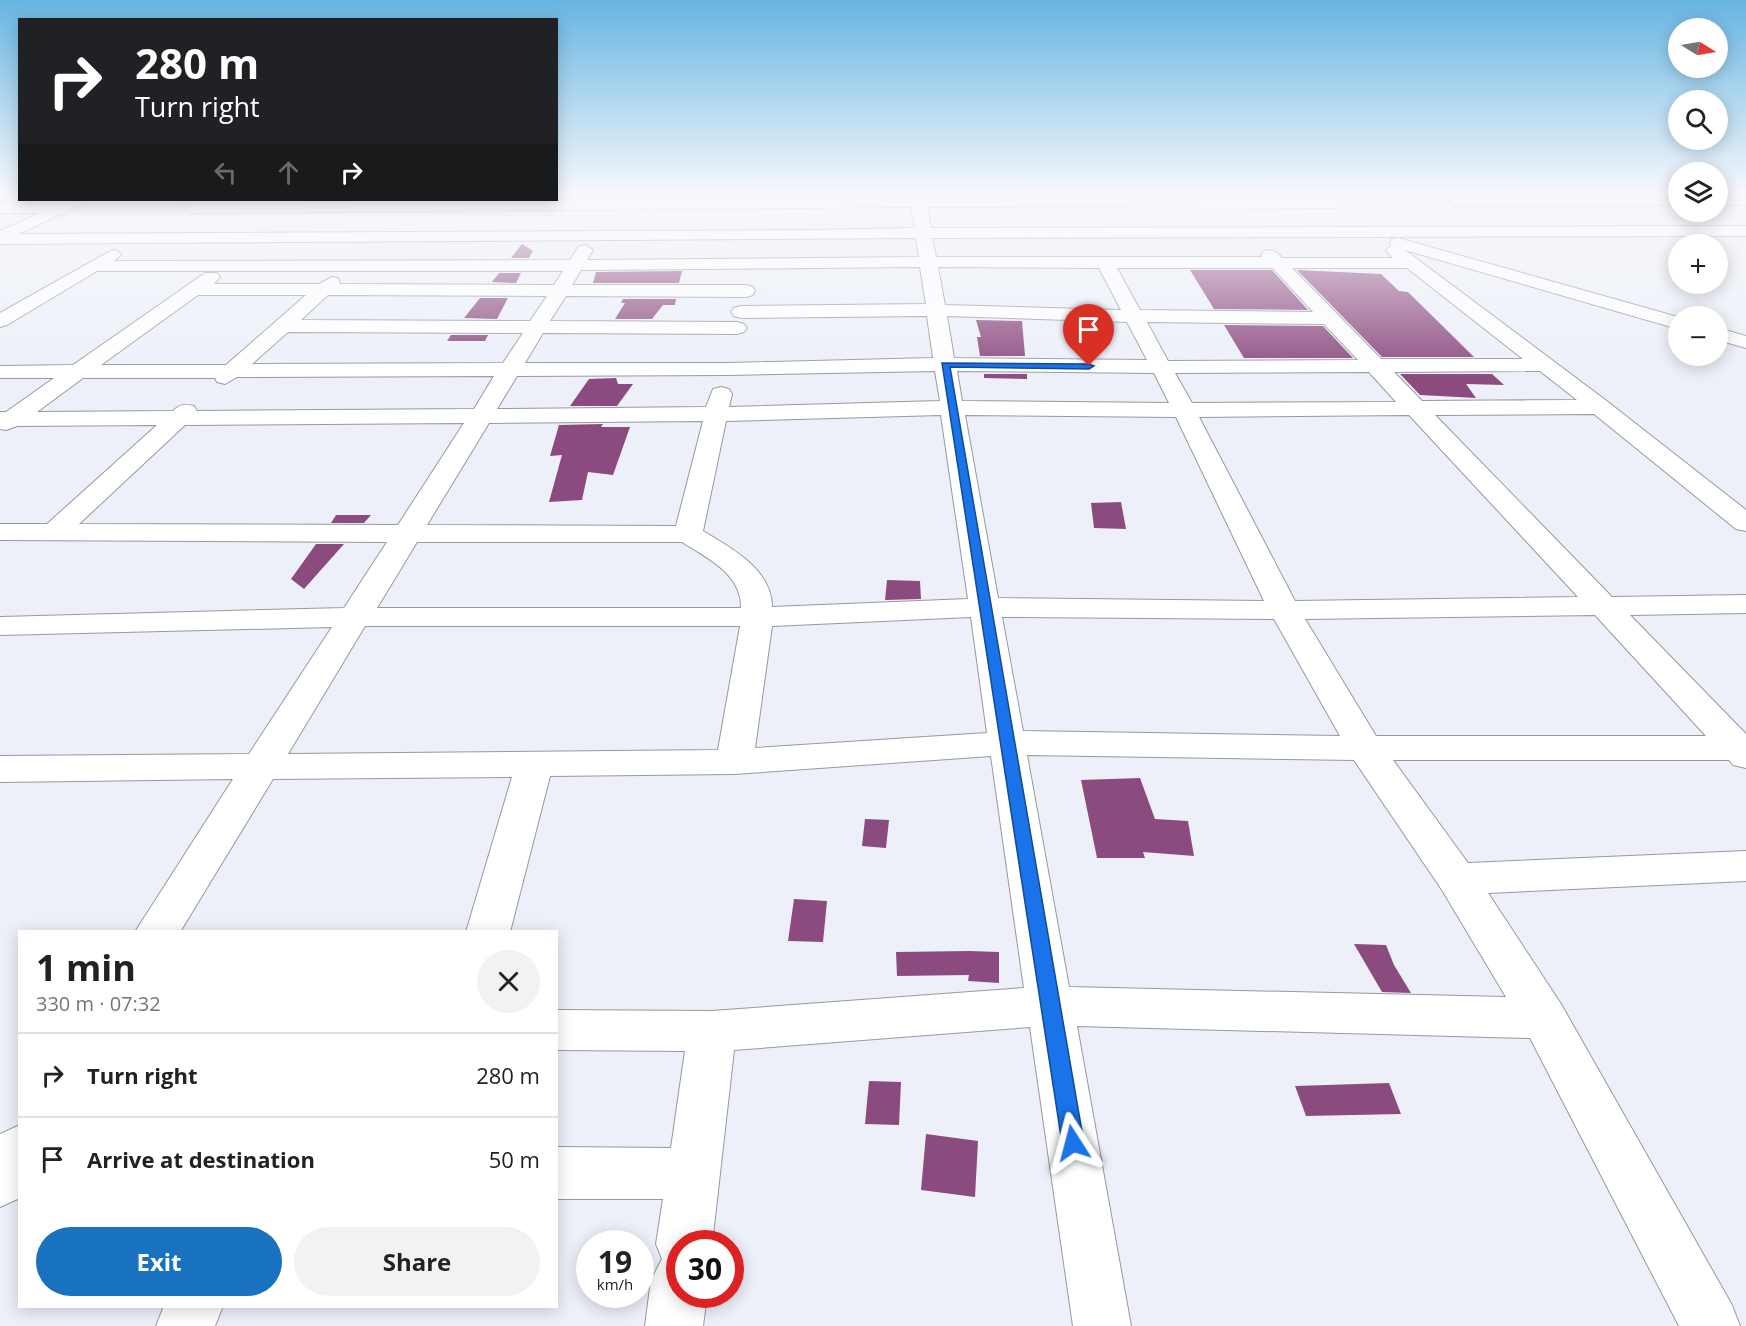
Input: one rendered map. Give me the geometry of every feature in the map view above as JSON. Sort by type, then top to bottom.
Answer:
[{"type":"street","points":[[0,321],[110,256]]},
{"type":"street","points":[[4,422],[195,289],[237,256]]},
{"type":"street","points":[[55,531],[178,418],[362,256]]},
{"type":"street","points":[[157,930],[581,256]]},
{"type":"street","points":[[812,264],[813,256]]},
{"type":"street","points":[[93,266],[753,265],[812,264],[833,256]]},
{"type":"street","points":[[927,256],[1102,1326]]},
{"type":"street","points":[[1035,256],[1062,264],[1410,263]]},
{"type":"street","points":[[1058,256],[1062,264]]},
{"type":"street","points":[[1270,256],[1743,750]]},
{"type":"street","points":[[1402,256],[1600,407],[1746,523]]},
{"type":"street","points":[[1458,256],[1668,320]]},
{"type":"street","points":[[1106,264],[1184,410],[1284,609],[1365,748],[1457,879],[1544,1018],[1711,1326]]},
{"type":"street","points":[[688,534],[753,265]]},
{"type":"street","points":[[195,289],[559,291],[742,310]]},
{"type":"street","points":[[283,326],[536,328],[742,310],[936,310],[1134,316],[1330,318]]},
{"type":"street","points":[[1728,337],[1746,342]]},
{"type":"street","points":[[0,372],[727,369],[945,364],[1161,367],[1545,365]]},
{"type":"street","points":[[4,422],[178,418],[717,414],[953,408],[1184,410],[1600,407]]},
{"type":"street","points":[[0,532],[688,534],[720,553],[747,578],[755,591],[758,617],[734,762]]},
{"type":"street","points":[[0,626],[354,617],[758,617],[986,607],[1207,611],[1746,604]]},
{"type":"street","points":[[0,770],[734,762],[1008,743],[1743,750]]},
{"type":"street","points":[[489,930],[534,765]]},
{"type":"street","points":[[1457,879],[1746,866]]},
{"type":"street","points":[[558,1029],[712,1031],[1051,1006],[1544,1018]]},
{"type":"street","points":[[686,1230],[712,1031]]},
{"type":"street","points":[[0,1180],[18,1152]]},
{"type":"street","points":[[558,1173],[693,1174]]},
{"type":"street","points":[[185,1326],[193,1308]]},
{"type":"street","points":[[674,1326],[676,1308]]},
{"type":"building","points":[[513,256],[530,256],[529,258],[511,258]]},
{"type":"building","points":[[1190,270],[1272,270],[1308,310],[1214,309]]},
{"type":"building","points":[[1297,270],[1381,274],[1399,291],[1408,292],[1474,357],[1382,357]]},
{"type":"building","points":[[682,271],[679,283],[593,283],[596,272]]},
{"type":"building","points":[[499,273],[521,273],[516,283],[492,282]]},
{"type":"building","points":[[480,298],[508,298],[497,319],[464,318]]},
{"type":"building","points":[[623,299],[676,299],[675,305],[663,305],[652,319],[615,319],[625,303],[621,303]]},
{"type":"building","points":[[976,320],[1022,321],[1025,356],[980,356],[977,337],[981,337]]},
{"type":"building","points":[[1224,325],[1323,326],[1353,358],[1244,358]]},
{"type":"building","points":[[451,335],[488,335],[485,341],[447,341]]},
{"type":"building","points":[[984,374],[1027,374],[1027,379],[984,378]]},
{"type":"building","points":[[1400,374],[1492,374],[1504,385],[1466,384],[1476,398],[1420,395]]},
{"type":"building","points":[[616,378],[618,384],[633,384],[617,406],[570,406],[589,379]]},
{"type":"building","points":[[603,424],[601,427],[630,427],[613,475],[588,472],[582,500],[549,502],[562,455],[550,456],[559,425]]},
{"type":"building","points":[[1121,502],[1126,529],[1094,528],[1091,503]]},
{"type":"building","points":[[336,515],[371,515],[364,523],[331,523]]},
{"type":"building","points":[[316,544],[344,544],[304,589],[291,579]]},
{"type":"building","points":[[887,580],[920,581],[921,599],[885,600]]},
{"type":"building","points":[[1140,778],[1155,819],[1188,821],[1194,856],[1143,852],[1145,858],[1097,858],[1081,780]]},
{"type":"building","points":[[865,819],[889,820],[886,848],[862,846]]},
{"type":"building","points":[[794,899],[827,901],[823,942],[788,941]]},
{"type":"building","points":[[1354,944],[1386,945],[1394,965],[1411,993],[1382,992]]},
{"type":"building","points":[[896,952],[999,952],[999,983],[968,981],[969,975],[897,976]]},
{"type":"building","points":[[869,1081],[901,1082],[899,1125],[865,1124]]},
{"type":"building","points":[[1389,1083],[1401,1114],[1306,1116],[1295,1086]]},
{"type":"building","points":[[926,1134],[978,1141],[975,1197],[921,1190]]},
{"type":"route","points":[[1073,1143],[945,364],[1089,366]]}]
